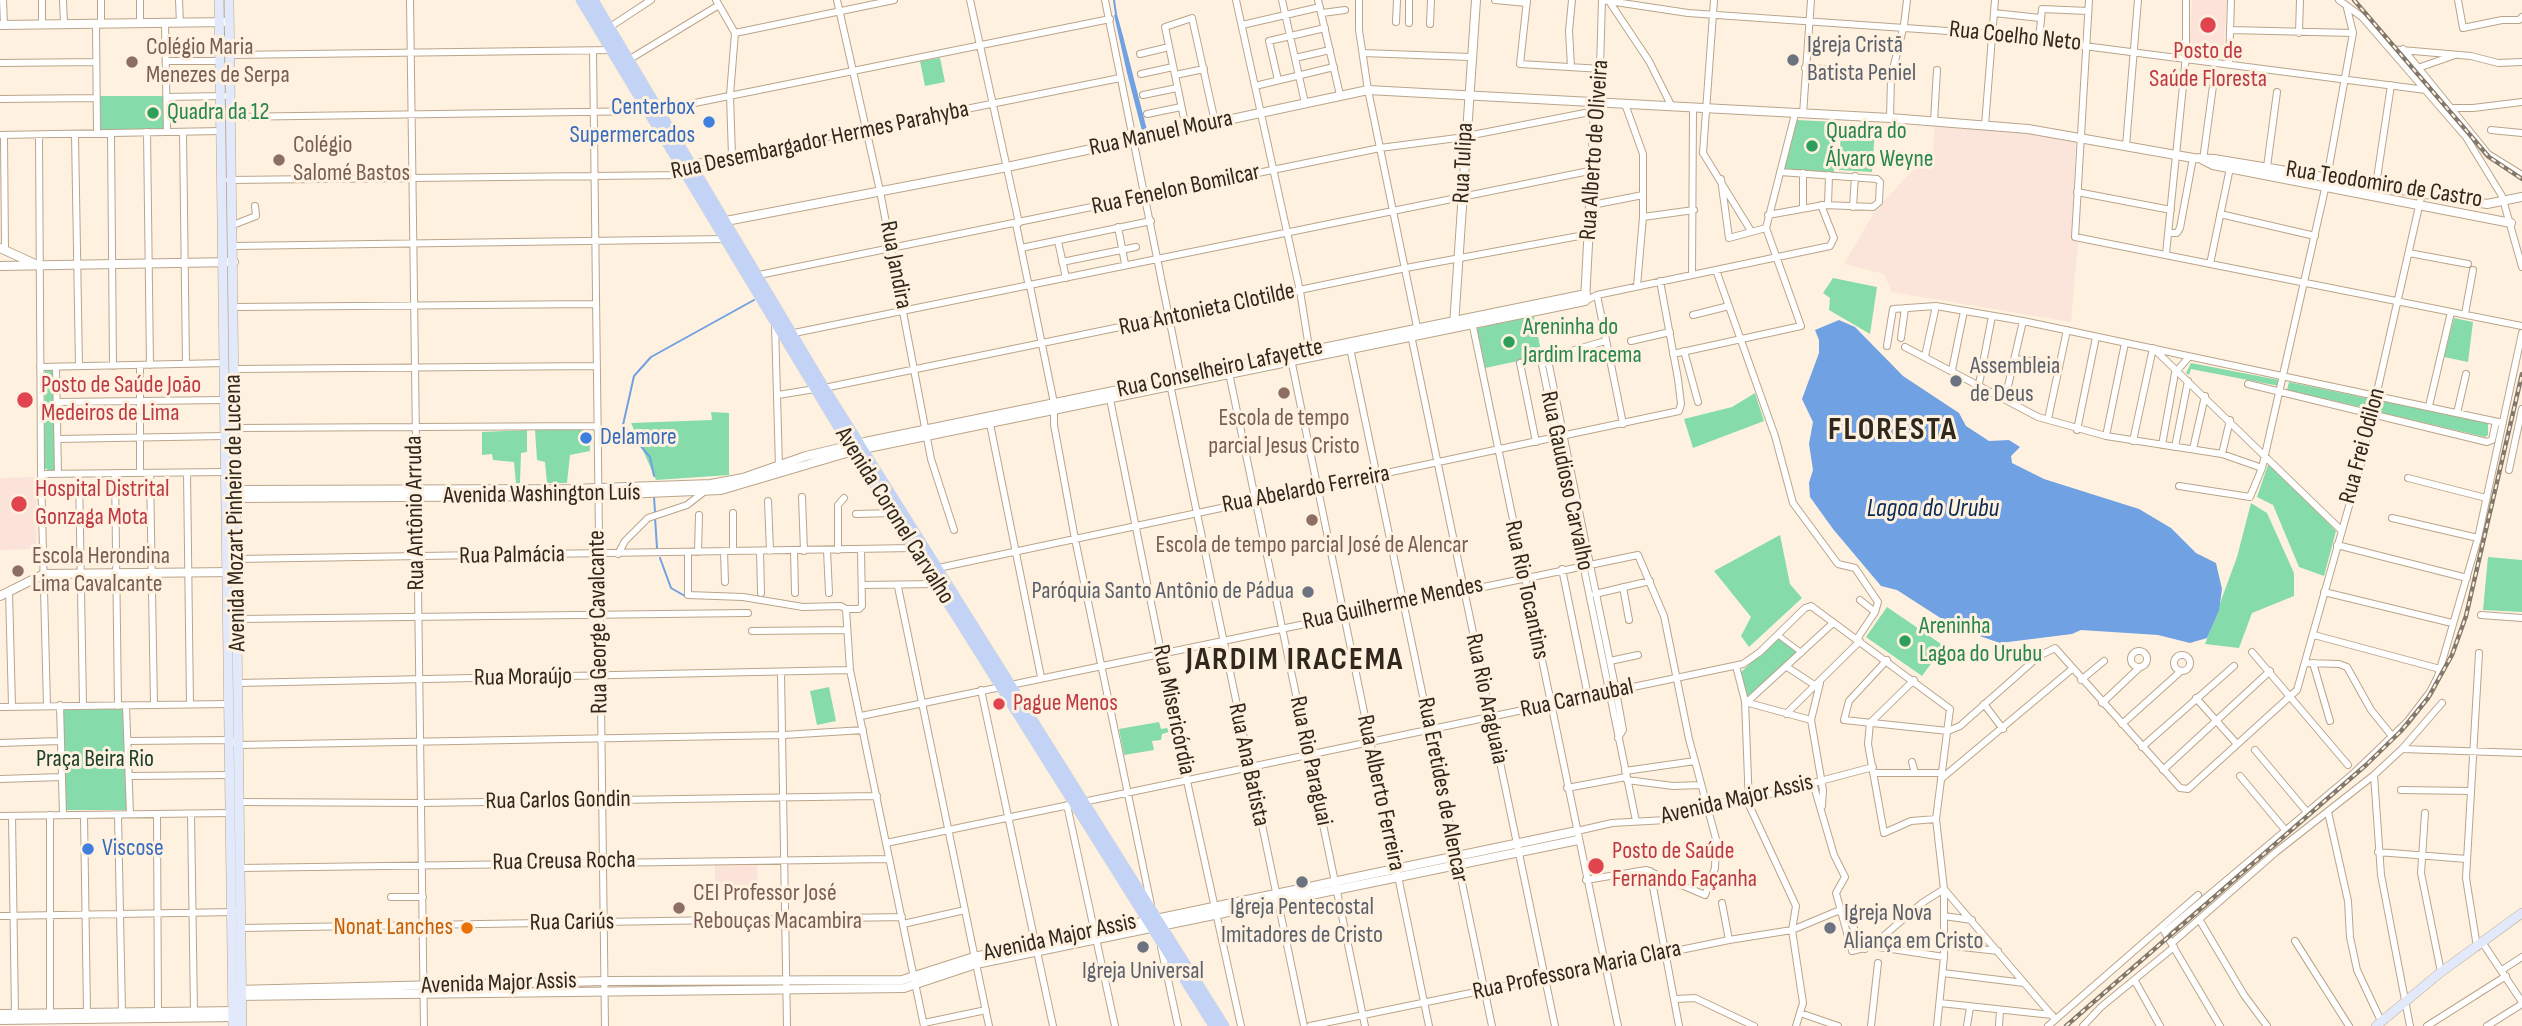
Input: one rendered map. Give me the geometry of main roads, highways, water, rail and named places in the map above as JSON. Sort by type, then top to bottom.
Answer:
[{"type":"main road","name":"Avenida Mozart Pinheiro de Lucena","points":[[219,0],[229,55],[222,131],[234,246],[234,369],[225,436],[225,472],[231,494],[236,559],[231,572],[237,619],[238,682],[230,775],[230,813],[236,912],[237,1018]]},
{"type":"main road","name":"Avenida Mozart Pinheiro de Lucena","points":[[229,0],[220,61],[229,117],[223,262],[225,363],[235,428],[231,494],[228,704],[240,802],[240,868],[236,912],[241,928],[237,993]]},
{"type":"main road","name":"Avenida Coronel Carvalho","points":[[581,0],[655,111],[772,307],[794,333],[820,389]]},
{"type":"main road","name":"Avenida Coronel Carvalho","points":[[593,0],[630,59],[655,111]]},
{"type":"main road","name":"Avenida Coronel Carvalho","points":[[690,168],[726,221],[730,237]]},
{"type":"main road","name":"Avenida Coronel Carvalho","points":[[772,307],[775,321],[856,447],[914,548],[1005,685]]},
{"type":"main road","name":"Avenida Coronel Carvalho","points":[[856,447],[938,568],[1075,804],[1224,1026]]},
{"type":"main road","points":[[2378,1024],[2441,972],[2522,913]]},
{"type":"main road","name":"Avenida Coronel Carvalho","points":[[1154,920],[1160,941],[1214,1026]]},
{"type":"water","points":[[1117,14],[1147,130],[1142,131],[1127,73],[1114,15]]},
{"type":"water","name":"Lagoa do Urubu","points":[[1839,320],[1855,327],[1903,376],[1959,413],[1966,426],[1989,441],[2009,440],[2020,447],[2011,456],[2012,463],[2044,479],[2139,509],[2171,528],[2196,553],[2216,563],[2222,589],[2219,610],[2207,638],[2190,643],[2158,635],[2081,630],[2072,634],[2000,643],[1956,628],[1897,590],[1881,586],[1810,497],[1809,483],[1813,470],[1809,444],[1813,422],[1802,399],[1819,353],[1819,340],[1815,330]]},
{"type":"waterway","points":[[1114,0],[1116,14]]},
{"type":"waterway","points":[[654,476],[650,457],[623,425],[634,376],[651,357],[754,300]]},
{"type":"waterway","points":[[654,497],[655,512]]},
{"type":"waterway","points":[[655,517],[657,548]]},
{"type":"waterway","points":[[660,558],[671,588],[685,596]]},
{"type":"railway","points":[[2354,0],[2489,157],[2522,179]]},
{"type":"railway","points":[[2066,1026],[2366,765],[2401,731],[2428,698],[2452,655],[2466,616],[2522,374]]},
{"type":"place","name":"Posto de Saúde Floresta","points":[[2208,25]]},
{"type":"place","name":"Igreja Cristã Batista Peniel","points":[[1793,60]]},
{"type":"place","name":"Colégio Maria Menezes de Serpa","points":[[132,62]]},
{"type":"place","name":"Quadra da 12","points":[[153,113]]},
{"type":"place","name":"Centerbox Supermercados","points":[[709,122]]},
{"type":"place","name":"Quadra do Álvaro Weyne","points":[[1812,146]]},
{"type":"place","name":"Colégio Salomé Bastos","points":[[279,160]]},
{"type":"place","name":"Areninha do Jardim Iracema","points":[[1509,342]]},
{"type":"place","name":"Assembleia de Deus","points":[[1956,381]]},
{"type":"place","name":"Escola de tempo parcial Jesus Cristo","points":[[1284,393]]},
{"type":"place","name":"Posto de Saúde João Medeiros de Lima","points":[[25,400]]},
{"type":"place","name":"Delamore","points":[[586,438]]},
{"type":"place","name":"Hospital Distrital Gonzaga Mota","points":[[19,504]]},
{"type":"place","name":"Escola de tempo parcial José de Alencar","points":[[1312,520]]},
{"type":"place","name":"Escola Herondina Lima Cavalcante","points":[[18,571]]},
{"type":"place","name":"Paróquia Santo Antônio de Pádua","points":[[1308,592]]},
{"type":"place","name":"Areninha Lagoa do Urubu","points":[[1905,641]]},
{"type":"place","name":"Pague Menos","points":[[999,704]]},
{"type":"place","name":"Viscose","points":[[88,849]]},
{"type":"place","name":"Posto de Saúde Fernando Façanha","points":[[1596,866]]},
{"type":"place","name":"Igreja Pentecostal Imitadores de Cristo","points":[[1302,882]]},
{"type":"place","name":"CEI Professor José Rebouças Macambira","points":[[679,908]]},
{"type":"place","name":"Nonat Lanches","points":[[467,928]]},
{"type":"place","name":"Igreja Nova Aliança em Cristo","points":[[1830,928]]},
{"type":"place","name":"Igreja Universal","points":[[1143,947]]},
{"type":"district","name":"FLORESTA","points":[[1893,431]]},
{"type":"district","name":"JARDIM IRACEMA","points":[[1295,661]]},
{"type":"park label","name":"Praça Beira Rio","points":[[95,760]]}]
